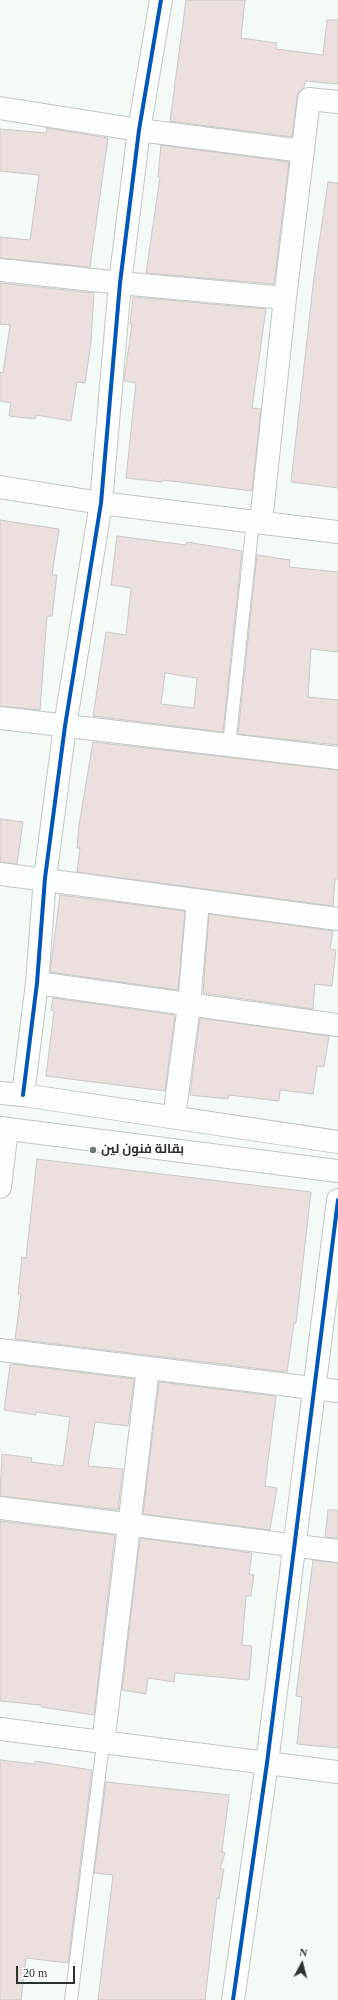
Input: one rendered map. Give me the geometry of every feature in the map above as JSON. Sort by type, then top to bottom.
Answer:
[{"type":"street","points":[[23,1095],[37,983],[45,878],[65,726],[101,502],[120,283],[139,130],[161,0]]},
{"type":"street","points":[[257,522],[310,99],[338,102]]},
{"type":"street","points":[[0,108],[139,130],[303,151]]},
{"type":"street","points":[[0,270],[120,283],[285,298]]},
{"type":"street","points":[[0,487],[101,502],[338,532]]},
{"type":"street","points":[[0,718],[338,758]]},
{"type":"street","points":[[0,874],[45,878],[198,901],[338,919]]},
{"type":"street","points":[[174,1117],[188,1004],[198,901]]},
{"type":"street","points":[[37,983],[338,1025]]},
{"type":"street","points":[[0,1093],[23,1095],[338,1142]]},
{"type":"street","points":[[0,1187],[3,1128],[338,1170]]},
{"type":"street","points":[[279,1163],[306,1163],[325,1159],[338,1147]]},
{"type":"street","points":[[233,2000],[267,1763],[293,1547],[338,1200]]},
{"type":"street","points":[[0,1350],[338,1391]]},
{"type":"street","points":[[103,1744],[148,1368]]},
{"type":"street","points":[[0,1508],[293,1547],[338,1551]]},
{"type":"street","points":[[0,1729],[103,1744],[338,1772]]},
{"type":"lane","points":[[229,746],[257,522]]},
{"type":"lane","points":[[71,2000],[103,1744]]},
{"type":"building","points":[[186,0],[245,0],[241,38],[277,43],[276,49],[323,55],[327,20],[338,20],[338,84],[305,81],[304,88],[299,92],[297,98],[292,137],[170,121]]},
{"type":"building","points":[[47,128],[108,138],[90,267],[0,258],[0,237],[30,240],[39,175],[0,171],[0,129],[46,133]]},
{"type":"building","points":[[161,145],[289,162],[274,284],[146,273],[160,177],[158,177]]},
{"type":"building","points":[[328,182],[338,183],[338,488],[291,482],[314,277]]},
{"type":"building","points":[[0,283],[94,293],[91,343],[85,383],[77,382],[71,421],[36,415],[35,419],[9,416],[11,403],[0,401],[0,372],[3,373],[10,325],[0,324]]},
{"type":"building","points":[[133,297],[266,309],[252,408],[261,409],[252,491],[163,480],[162,482],[126,478],[136,383],[124,381],[132,324],[130,324]]},
{"type":"building","points":[[0,520],[59,529],[52,575],[57,575],[52,616],[47,616],[40,710],[0,706]]},
{"type":"building","points":[[117,536],[186,545],[187,542],[242,551],[223,732],[93,716],[106,632],[126,635],[131,588],[111,585]],"holes":[[[165,673],[197,678],[194,708],[161,704]]]},
{"type":"building","points":[[257,555],[290,560],[289,567],[338,572],[338,652],[311,649],[308,697],[338,700],[338,745],[238,734]]},
{"type":"building","points":[[93,742],[338,770],[338,879],[335,879],[333,906],[77,872],[80,848],[77,848],[79,825]]},
{"type":"building","points":[[0,819],[23,822],[17,864],[0,862]]},
{"type":"building","points":[[60,895],[185,911],[178,990],[50,972]]},
{"type":"building","points":[[209,914],[333,931],[330,949],[336,950],[332,986],[315,984],[313,1009],[203,993]]},
{"type":"building","points":[[53,998],[175,1015],[165,1091],[46,1076],[54,1011],[51,1010]]},
{"type":"building","points":[[200,1018],[329,1036],[324,1067],[317,1066],[313,1094],[280,1090],[279,1101],[229,1095],[228,1099],[190,1095]]},
{"type":"building","points":[[37,1159],[311,1192],[296,1323],[294,1323],[287,1372],[15,1339],[21,1294],[18,1294],[22,1257],[26,1258]]},
{"type":"building","points":[[12,1364],[134,1379],[128,1426],[95,1422],[88,1466],[123,1469],[118,1510],[0,1496],[2,1454],[32,1458],[31,1462],[63,1466],[70,1417],[36,1412],[36,1415],[4,1410],[10,1365]]},
{"type":"building","points":[[159,1382],[276,1396],[265,1486],[277,1488],[270,1530],[143,1514]]},
{"type":"building","points":[[328,1510],[338,1510],[338,1538],[325,1537]]},
{"type":"building","points":[[0,1521],[115,1535],[94,1715],[41,1707],[41,1705],[0,1701]]},
{"type":"building","points":[[140,1538],[252,1553],[249,1574],[254,1575],[251,1596],[246,1596],[242,1645],[252,1646],[249,1680],[175,1673],[174,1682],[148,1678],[146,1694],[122,1690]]},
{"type":"building","points":[[313,1560],[338,1563],[338,1748],[297,1744],[302,1697],[296,1696]]},
{"type":"building","points":[[0,1760],[35,1764],[35,1761],[92,1770],[68,1963],[26,1958],[21,2000],[0,2000]]},
{"type":"building","points":[[106,1782],[229,1795],[222,1852],[225,1853],[220,1869],[224,1869],[219,1899],[217,1898],[205,2000],[98,2000],[113,1875],[94,1873]]},
{"type":"cycle path","points":[[23,1095],[37,983],[45,878],[65,726],[101,503],[120,283],[139,130],[161,0]]},
{"type":"cycle path","points":[[233,2000],[267,1763],[338,1200]]},
{"type":"place","name":"بقالة فنون لين","points":[[93,1150]]}]
